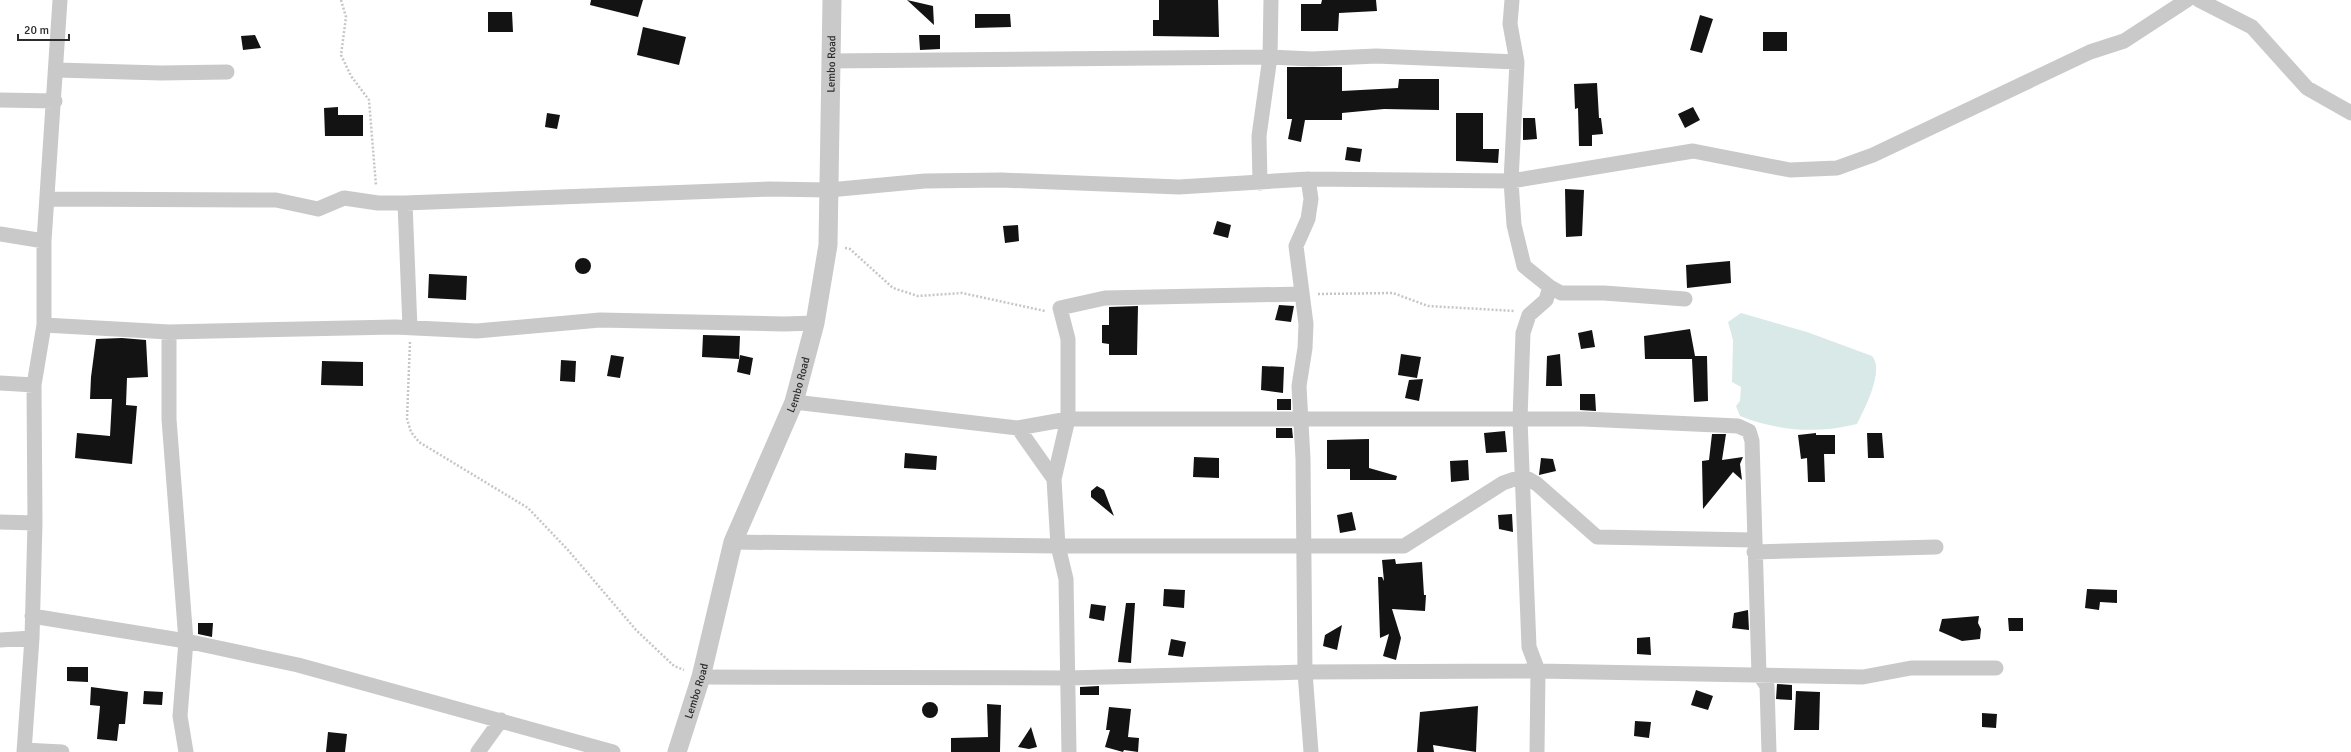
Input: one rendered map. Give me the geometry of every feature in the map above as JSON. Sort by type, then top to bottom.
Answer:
[{"type":"street","points":[[60,0],[55,101],[44,241],[44,325],[34,385],[35,522],[32,638],[24,751],[62,752]]},
{"type":"street","name":"Lembo Road","points":[[677,752],[702,676],[733,542],[794,402],[815,323],[828,245],[832,0]]},
{"type":"street","points":[[1260,183],[1259,136],[1270,57],[1271,0]]},
{"type":"street","points":[[1512,0],[1510,24],[1517,62],[1511,181],[1514,225],[1524,266],[1550,287],[1561,293],[1598,293],[1684,299]]},
{"type":"street","points":[[47,198],[276,200],[318,209],[344,198],[378,203],[405,203],[769,189],[829,190],[925,181],[1002,180],[1179,187],[1308,179],[1511,181],[1693,151],[1790,170],[1837,168],[1873,156],[2090,52],[2124,41],[2187,0]]},
{"type":"street","points":[[2199,0],[2252,27],[2307,88],[2351,113]]},
{"type":"street","points":[[830,61],[1270,57],[1312,59],[1376,56],[1517,62]]},
{"type":"street","points":[[57,70],[162,73],[227,72]]},
{"type":"street","points":[[0,100],[55,101]]},
{"type":"street","points":[[1308,179],[1311,199],[1308,220],[1296,246],[1306,336],[1299,386],[1301,420],[1305,672],[1311,752]]},
{"type":"street","points":[[405,203],[410,328]]},
{"type":"street","points":[[0,234],[44,241]]},
{"type":"street","points":[[1537,752],[1538,671],[1528,646],[1520,419],[1522,333],[1529,315],[1546,300],[1550,287]]},
{"type":"street","points":[[1069,752],[1066,579],[1058,546],[1054,478],[1068,419],[1068,339],[1060,308],[1105,298],[1302,294]]},
{"type":"street","points":[[44,325],[169,332],[410,328],[477,331],[600,320],[815,323]]},
{"type":"street","points":[[169,332],[169,419],[186,641],[180,716],[186,752]]},
{"type":"street","points":[[0,383],[34,385]]},
{"type":"street","points":[[794,402],[1018,428],[1068,419],[1584,419],[1738,426],[1749,431],[1752,441],[1759,674],[1766,686],[1769,752]]},
{"type":"street","points":[[1018,428],[1054,478]]},
{"type":"street","points":[[733,542],[1058,546],[1404,546],[1503,482],[1522,476],[1537,484],[1597,537],[1754,546],[1936,548]]},
{"type":"street","points":[[0,522],[35,522]]},
{"type":"street","points":[[32,616],[186,641],[298,664],[613,752]]},
{"type":"street","points":[[0,640],[32,638]]},
{"type":"street","points":[[702,676],[1068,678],[1305,672],[1538,671],[1863,677],[1911,668],[1996,668]]},
{"type":"street","points":[[478,752],[501,720]]},
{"type":"path","points":[[341,0],[346,17],[341,55],[351,76],[369,100],[378,203]]},
{"type":"path","points":[[828,245],[850,249],[893,288],[918,296],[962,293],[1051,313],[1060,308]]},
{"type":"path","points":[[1302,294],[1393,293],[1428,306],[1517,311],[1529,315]]},
{"type":"path","points":[[410,328],[407,419],[411,432],[419,442],[528,508],[552,532],[636,630],[674,666],[702,676]]},
{"type":"shaded area","points":[[1741,313],[1807,332],[1872,356],[1875,362],[1875,380],[1857,424],[1827,429],[1797,429],[1768,425],[1740,416],[1736,406],[1740,401],[1741,387],[1732,382],[1733,340],[1728,322]]},
{"type":"building","points":[[591,0],[643,0],[638,17],[590,5]]},
{"type":"building","points":[[907,0],[933,6],[934,25]]},
{"type":"building","points":[[1159,0],[1218,0],[1219,37],[1153,36],[1153,20],[1159,20]]},
{"type":"building","points":[[1322,0],[1376,0],[1377,11],[1339,13],[1338,31],[1301,31],[1301,4],[1321,4]]},
{"type":"building","points":[[488,12],[512,12],[513,32],[488,32]]},
{"type":"building","points":[[975,14],[1010,14],[1011,27],[975,28]]},
{"type":"building","points":[[1700,15],[1713,19],[1702,53],[1690,50]]},
{"type":"building","points":[[643,27],[686,37],[679,65],[637,55]]},
{"type":"building","points":[[1763,32],[1787,32],[1787,51],[1763,51]]},
{"type":"building","points":[[255,35],[261,48],[243,50],[241,36]]},
{"type":"building","points":[[919,35],[940,35],[940,49],[920,50]]},
{"type":"building","points":[[1287,67],[1342,67],[1342,91],[1398,88],[1399,79],[1439,79],[1439,110],[1384,109],[1342,113],[1342,120],[1305,120],[1301,142],[1288,139],[1292,119],[1287,119]]},
{"type":"building","points":[[1597,83],[1599,118],[1601,118],[1603,134],[1592,135],[1592,146],[1579,146],[1578,108],[1575,109],[1574,84]]},
{"type":"building","points":[[338,107],[338,115],[363,115],[363,136],[325,136],[324,108]]},
{"type":"building","points":[[1693,107],[1700,120],[1685,128],[1678,114]]},
{"type":"building","points":[[547,113],[560,115],[557,129],[545,127]]},
{"type":"building","points":[[1456,113],[1483,113],[1483,149],[1499,149],[1498,163],[1456,161]]},
{"type":"building","points":[[1523,118],[1535,118],[1537,139],[1523,140]]},
{"type":"building","points":[[1347,147],[1362,149],[1360,162],[1345,160]]},
{"type":"building","points":[[1565,189],[1584,190],[1582,236],[1566,237]]},
{"type":"building","points":[[1217,221],[1231,225],[1228,238],[1213,234]]},
{"type":"building","points":[[1018,225],[1019,241],[1005,243],[1003,226]]},
{"type":"building","points":[[580,258],[586,258],[591,263],[589,272],[586,274],[580,274],[575,269],[575,263]]},
{"type":"building","points":[[1730,261],[1731,283],[1687,288],[1686,265]]},
{"type":"building","points":[[429,274],[467,276],[466,300],[428,298]]},
{"type":"building","points":[[1279,305],[1294,306],[1291,322],[1275,320]]},
{"type":"building","points":[[1138,306],[1137,355],[1109,355],[1109,344],[1102,343],[1102,325],[1109,325],[1109,307]]},
{"type":"building","points":[[1690,329],[1695,356],[1707,356],[1708,401],[1694,402],[1692,359],[1645,359],[1644,336]]},
{"type":"building","points":[[1592,330],[1595,347],[1581,349],[1578,333]]},
{"type":"building","points":[[703,335],[740,336],[739,359],[702,357]]},
{"type":"building","points":[[122,338],[146,340],[148,377],[127,378],[126,405],[137,406],[132,464],[75,458],[77,433],[110,436],[112,399],[90,399],[91,377],[96,339]]},
{"type":"building","points":[[1401,354],[1421,357],[1417,378],[1398,375]]},
{"type":"building","points":[[1560,354],[1562,386],[1546,386],[1547,356]]},
{"type":"building","points":[[611,355],[624,357],[620,378],[607,376]]},
{"type":"building","points":[[740,355],[753,358],[750,375],[737,372]]},
{"type":"building","points":[[561,360],[576,361],[575,382],[560,381]]},
{"type":"building","points":[[322,361],[363,362],[363,386],[321,385]]},
{"type":"building","points":[[1262,366],[1284,367],[1283,393],[1261,390]]},
{"type":"building","points":[[1423,379],[1419,401],[1405,398],[1409,380]]},
{"type":"building","points":[[1580,394],[1595,394],[1596,411],[1580,410]]},
{"type":"building","points":[[1277,399],[1291,399],[1291,410],[1277,410]]},
{"type":"building","points":[[1276,428],[1292,428],[1293,438],[1276,438]]},
{"type":"building","points":[[1505,431],[1507,452],[1486,453],[1484,433]]},
{"type":"building","points":[[1816,433],[1816,435],[1835,435],[1835,454],[1824,454],[1825,482],[1808,482],[1807,458],[1801,459],[1798,435]]},
{"type":"building","points":[[1867,433],[1882,433],[1884,458],[1868,458]]},
{"type":"building","points":[[1712,434],[1726,434],[1722,460],[1743,457],[1740,464],[1742,480],[1733,472],[1703,509],[1702,461],[1709,460]]},
{"type":"building","points":[[1369,439],[1369,468],[1397,476],[1396,480],[1350,480],[1350,469],[1327,469],[1327,440]]},
{"type":"building","points":[[905,453],[937,456],[936,470],[904,468]]},
{"type":"building","points":[[1194,457],[1219,458],[1219,478],[1193,477]]},
{"type":"building","points":[[1541,458],[1553,459],[1556,471],[1539,475]]},
{"type":"building","points":[[1468,460],[1469,480],[1451,482],[1450,461]]},
{"type":"building","points":[[1097,486],[1104,490],[1114,516],[1091,497],[1091,491]]},
{"type":"building","points":[[1352,512],[1356,530],[1340,533],[1337,515]]},
{"type":"building","points":[[1512,514],[1513,532],[1499,529],[1498,515]]},
{"type":"building","points":[[1395,559],[1396,564],[1422,562],[1424,595],[1426,595],[1425,611],[1392,609],[1401,638],[1396,660],[1383,656],[1389,634],[1380,638],[1378,577],[1382,577],[1384,581],[1382,560]]},
{"type":"building","points":[[1164,589],[1185,590],[1184,608],[1163,606]]},
{"type":"building","points":[[2087,589],[2117,590],[2117,603],[2100,602],[2099,610],[2085,608]]},
{"type":"building","points":[[1126,603],[1135,603],[1131,663],[1118,662]]},
{"type":"building","points":[[1091,604],[1106,606],[1104,621],[1089,618]]},
{"type":"building","points":[[1748,610],[1749,630],[1732,628],[1734,613]]},
{"type":"building","points":[[1979,616],[1978,623],[1981,629],[1980,639],[1962,641],[1939,631],[1942,619]]},
{"type":"building","points":[[2008,618],[2023,618],[2023,631],[2009,631]]},
{"type":"building","points":[[198,623],[213,623],[212,637],[198,634]]},
{"type":"building","points":[[1342,625],[1337,650],[1323,646],[1325,635]]},
{"type":"building","points":[[1650,637],[1651,655],[1637,654],[1637,638]]},
{"type":"building","points":[[1171,639],[1186,642],[1183,657],[1168,655]]},
{"type":"building","points":[[67,667],[88,667],[88,682],[67,681]]},
{"type":"building","points":[[1777,684],[1792,685],[1792,700],[1776,699]]},
{"type":"building","points":[[1099,686],[1099,695],[1080,695],[1080,687]]},
{"type":"building","points":[[91,687],[128,692],[125,724],[119,724],[117,741],[97,739],[100,706],[90,705]]},
{"type":"building","points":[[1696,690],[1713,696],[1708,710],[1691,705]]},
{"type":"building","points":[[144,691],[163,692],[162,705],[143,704]]},
{"type":"building","points":[[1796,691],[1820,692],[1819,730],[1794,730]]},
{"type":"building","points":[[927,702],[933,702],[938,707],[936,716],[933,718],[927,718],[922,713],[922,707]]},
{"type":"building","points":[[987,704],[1001,705],[1000,752],[951,752],[951,738],[988,737]]},
{"type":"building","points":[[1478,706],[1476,752],[1433,745],[1434,752],[1417,752],[1420,712]]},
{"type":"building","points":[[1109,707],[1131,709],[1128,737],[1139,738],[1138,752],[1124,750],[1123,752],[1105,747],[1110,730],[1106,730]]},
{"type":"building","points":[[1982,713],[1997,714],[1996,728],[1982,727]]},
{"type":"building","points":[[1635,721],[1651,722],[1649,738],[1634,736]]},
{"type":"building","points":[[1031,727],[1037,747],[1029,749],[1018,747]]},
{"type":"building","points":[[328,732],[347,734],[345,752],[326,752]]}]
